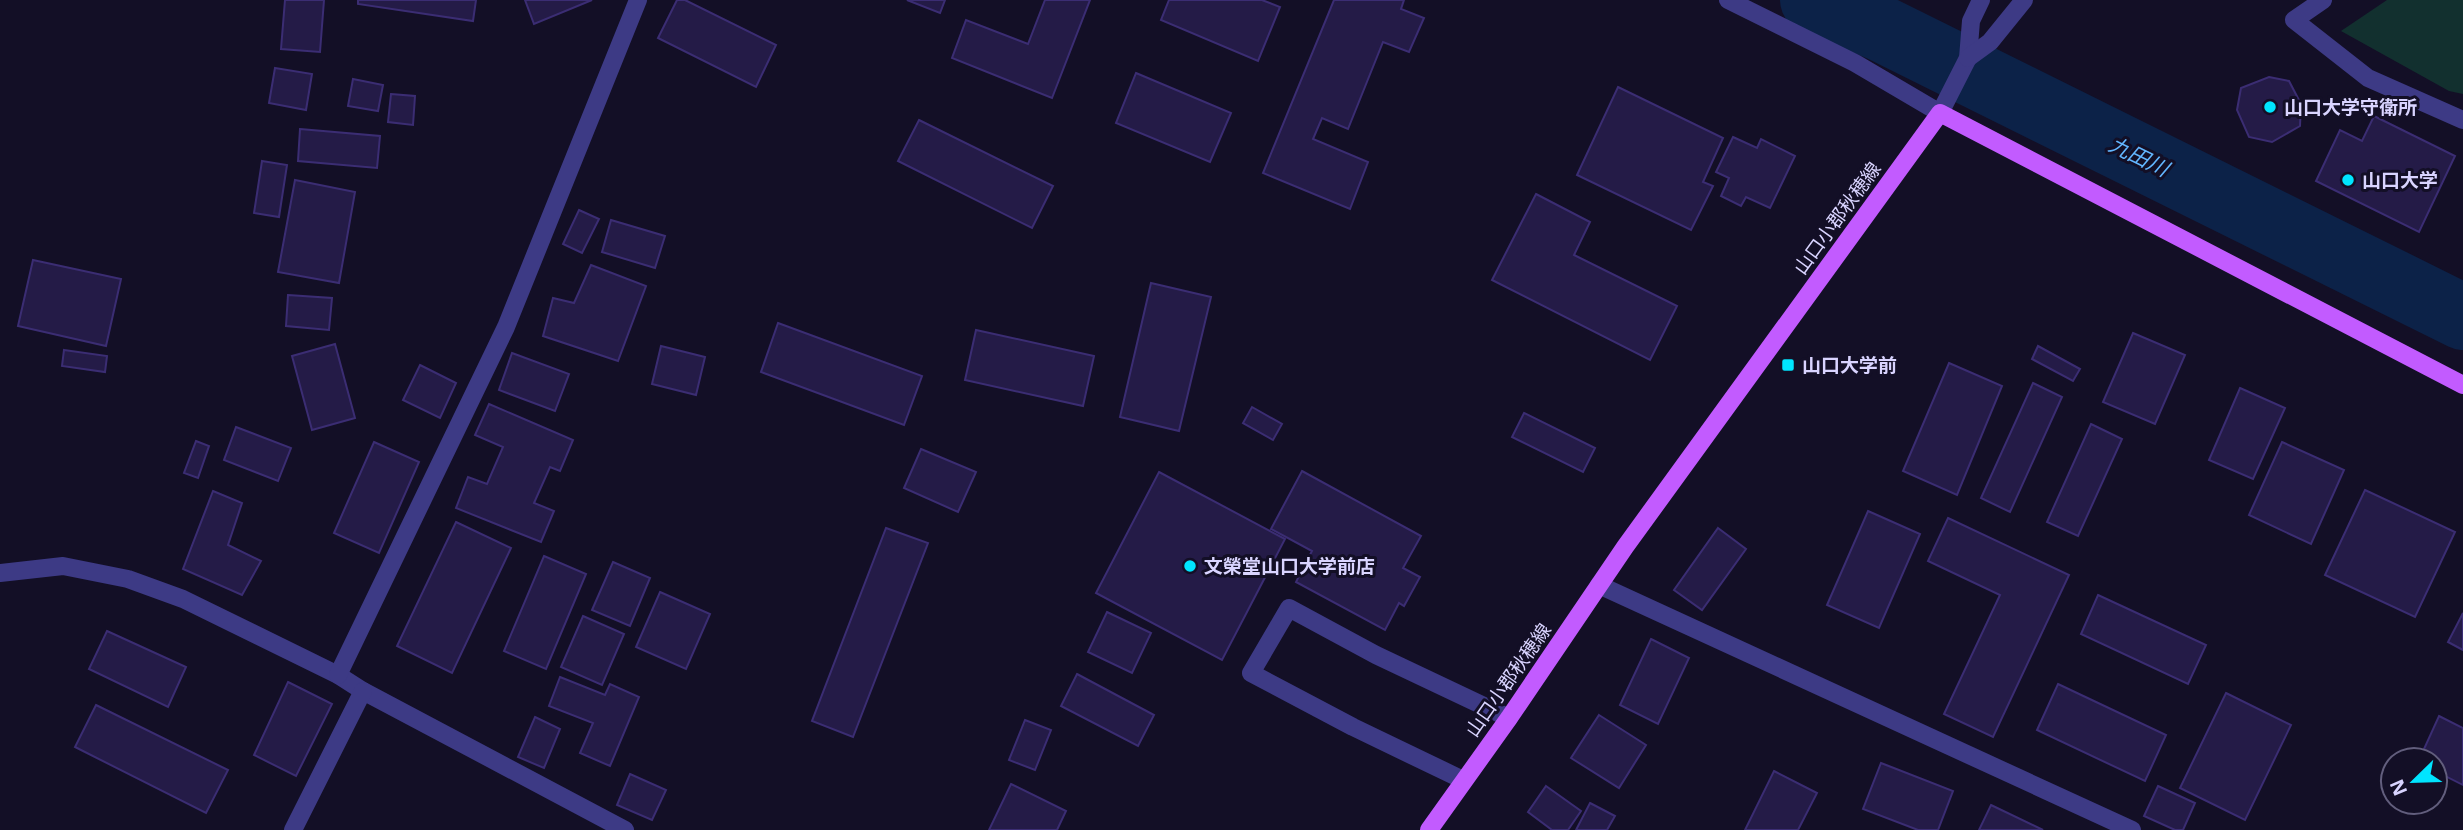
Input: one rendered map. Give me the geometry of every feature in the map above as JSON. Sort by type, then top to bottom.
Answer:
[{"type":"main road","points":[[1940,113],[2463,384]]},
{"type":"main road","name":"山口小郡秋穂線","points":[[1429,830],[1599,585],[1940,113]]},
{"type":"street","points":[[338,675],[506,327],[638,0]]},
{"type":"street","points":[[1728,0],[1855,63],[1940,113],[1968,58],[1971,21],[1981,0]]},
{"type":"street","points":[[1968,58],[1990,42],[2024,0]]},
{"type":"street","points":[[2323,0],[2294,20],[2368,78],[2463,120]]},
{"type":"street","points":[[0,573],[63,566],[128,579],[183,599],[338,675],[363,691],[625,830]]},
{"type":"street","points":[[1599,585],[2132,830]]},
{"type":"street","points":[[1464,780],[1353,727],[1251,673],[1289,608],[1376,655],[1509,718]]},
{"type":"street","points":[[293,830],[363,691]]},
{"type":"green space","points":[[2387,0],[2463,0],[2463,94],[2449,91],[2341,31]]},
{"type":"building","points":[[285,0],[324,0],[320,52],[281,49]]},
{"type":"building","points":[[358,0],[476,0],[473,21],[358,4]]},
{"type":"building","points":[[525,0],[592,0],[534,24]]},
{"type":"building","points":[[677,0],[685,0],[776,45],[756,87],[658,38]]},
{"type":"building","points":[[907,0],[945,0],[940,13]]},
{"type":"building","points":[[1045,0],[1090,0],[1052,98],[952,58],[966,20],[1028,44]]},
{"type":"building","points":[[1169,0],[1262,0],[1280,7],[1258,61],[1161,20]]},
{"type":"building","points":[[1334,0],[1404,0],[1401,9],[1424,18],[1409,52],[1383,42],[1348,129],[1322,118],[1313,139],[1368,162],[1350,209],[1263,173]]},
{"type":"building","points":[[275,68],[312,74],[306,110],[269,103]]},
{"type":"building","points":[[1136,73],[1231,113],[1210,162],[1116,123]]},
{"type":"building","name":"山口大学守衛所","points":[[2269,77],[2289,81],[2301,104],[2300,126],[2272,142],[2249,137],[2237,110],[2241,88]]},
{"type":"building","points":[[353,79],[383,85],[378,111],[348,106]]},
{"type":"building","points":[[1618,87],[1723,138],[1703,182],[1713,186],[1691,230],[1577,175]]},
{"type":"building","points":[[391,94],[415,96],[413,125],[388,122]]},
{"type":"building","points":[[2374,116],[2455,156],[2419,232],[2316,181],[2340,130],[2362,141]]},
{"type":"building","points":[[919,120],[1053,186],[1032,228],[898,161]]},
{"type":"building","points":[[300,129],[380,136],[377,168],[298,161]]},
{"type":"building","points":[[1733,137],[1757,148],[1761,139],[1795,156],[1770,208],[1746,197],[1741,206],[1721,196],[1729,178],[1716,172]]},
{"type":"building","points":[[262,161],[287,165],[279,217],[254,213]]},
{"type":"building","points":[[295,180],[355,192],[339,283],[278,272]]},
{"type":"building","points":[[1536,194],[1590,222],[1574,255],[1677,306],[1650,360],[1492,280]]},
{"type":"building","points":[[579,210],[599,219],[582,253],[563,244]]},
{"type":"building","points":[[611,220],[665,236],[655,268],[602,252]]},
{"type":"building","points":[[33,260],[121,279],[106,346],[18,326]]},
{"type":"building","points":[[591,265],[646,286],[618,361],[543,336],[553,298],[574,303]]},
{"type":"building","points":[[1151,283],[1211,297],[1179,431],[1120,417]]},
{"type":"building","points":[[288,295],[332,298],[329,330],[286,326]]},
{"type":"building","points":[[778,323],[922,376],[904,425],[761,372]]},
{"type":"building","points":[[976,330],[1094,356],[1083,406],[965,380]]},
{"type":"building","points":[[2133,333],[2185,355],[2155,424],[2103,402]]},
{"type":"building","points":[[335,344],[355,418],[312,430],[292,356]]},
{"type":"building","points":[[661,346],[705,357],[696,395],[652,384]]},
{"type":"building","points":[[2038,346],[2080,369],[2073,381],[2032,359]]},
{"type":"building","points":[[64,350],[107,356],[105,372],[62,366]]},
{"type":"building","points":[[512,353],[569,374],[555,411],[499,390]]},
{"type":"building","points":[[1949,363],[2002,386],[1957,495],[1903,471]]},
{"type":"building","points":[[420,365],[456,383],[440,418],[403,400]]},
{"type":"building","points":[[2033,383],[2062,397],[2010,512],[1981,498]]},
{"type":"building","points":[[2240,388],[2285,408],[2253,479],[2209,460]]},
{"type":"building","points":[[489,404],[573,440],[560,471],[550,467],[534,503],[554,511],[541,542],[456,508],[468,477],[487,484],[503,447],[475,435]]},
{"type":"building","points":[[1252,407],[1282,424],[1273,440],[1243,423]]},
{"type":"building","points":[[1524,413],[1595,448],[1583,472],[1512,437]]},
{"type":"building","points":[[2091,424],[2122,439],[2078,536],[2047,522]]},
{"type":"building","points":[[236,427],[291,448],[278,481],[224,460]]},
{"type":"building","points":[[196,441],[209,446],[198,478],[184,473]]},
{"type":"building","points":[[374,442],[419,462],[379,553],[334,533]]},
{"type":"building","points":[[2282,442],[2344,470],[2311,544],[2249,515]]},
{"type":"building","points":[[921,449],[976,472],[958,512],[904,488]]},
{"type":"building","points":[[1302,471],[1421,536],[1403,568],[1420,577],[1404,606],[1399,603],[1385,630],[1296,582],[1312,551],[1271,529]]},
{"type":"building","name":"文榮堂山口大学前店","points":[[1159,472],[1285,539],[1222,660],[1096,593]]},
{"type":"building","points":[[2365,490],[2455,532],[2415,617],[2325,575]]},
{"type":"building","points":[[213,491],[242,503],[228,545],[261,561],[242,595],[183,569]]},
{"type":"building","points":[[1868,511],[1920,534],[1879,628],[1827,605]]},
{"type":"building","points":[[1948,518],[2069,575],[1993,737],[1944,714],[2000,595],[1928,561]]},
{"type":"building","points":[[456,522],[511,548],[452,673],[397,646]]},
{"type":"building","points":[[886,528],[928,543],[853,737],[812,721]]},
{"type":"building","points":[[1718,528],[1746,549],[1702,610],[1674,590]]},
{"type":"building","points":[[544,556],[586,574],[546,669],[504,651]]},
{"type":"building","points":[[613,562],[650,578],[630,626],[592,610]]},
{"type":"building","points":[[660,592],[710,614],[686,669],[636,647]]},
{"type":"building","points":[[2098,595],[2206,645],[2188,684],[2081,634]]},
{"type":"building","points":[[1107,612],[1151,633],[1132,673],[1088,652]]},
{"type":"building","points":[[2463,613],[2463,650],[2448,642]]},
{"type":"building","points":[[583,616],[624,634],[602,685],[561,667]]},
{"type":"building","points":[[107,631],[186,667],[168,707],[89,669]]},
{"type":"building","points":[[1651,639],[1689,658],[1658,724],[1620,705]]},
{"type":"building","points":[[1077,674],[1154,715],[1138,746],[1061,706]]},
{"type":"building","points":[[560,677],[605,695],[610,684],[639,697],[610,766],[580,753],[593,723],[549,706]]},
{"type":"building","points":[[288,682],[332,704],[296,776],[254,755]]},
{"type":"building","points":[[2058,684],[2166,735],[2145,781],[2037,730]]},
{"type":"building","points":[[2226,693],[2291,725],[2245,820],[2180,788]]},
{"type":"building","points":[[96,705],[228,770],[206,813],[75,747]]},
{"type":"building","points":[[1599,715],[1646,745],[1619,788],[1571,758]]},
{"type":"building","points":[[2439,716],[2463,728],[2463,785],[2449,778],[2449,746],[2425,746]]},
{"type":"building","points":[[535,717],[560,729],[544,768],[518,757]]},
{"type":"building","points":[[1025,720],[1051,730],[1035,770],[1009,760]]},
{"type":"building","points":[[1881,763],[1953,791],[1938,830],[1918,830],[1863,809]]},
{"type":"building","points":[[1774,771],[1817,793],[1798,830],[1745,830]]},
{"type":"building","points":[[630,774],[666,790],[652,820],[617,805]]},
{"type":"building","points":[[1011,784],[1066,811],[1057,830],[989,830]]},
{"type":"building","points":[[1546,786],[1581,811],[1568,830],[1552,830],[1528,812]]},
{"type":"building","points":[[2158,786],[2195,803],[2183,830],[2175,830],[2144,816]]},
{"type":"building","points":[[1590,803],[1615,816],[1607,830],[1576,830]]},
{"type":"building","points":[[1991,805],[2043,830],[1979,830]]},
{"type":"waterway","name":"九田川","points":[[1813,0],[1880,28],[2463,317]]},
{"type":"place","name":"山口大学守衛所","points":[[2270,107]]},
{"type":"place","name":"山口大学","points":[[2348,180]]},
{"type":"place","name":"山口大学前","points":[[1788,365]]},
{"type":"place","name":"文榮堂山口大学前店","points":[[1190,566]]}]
